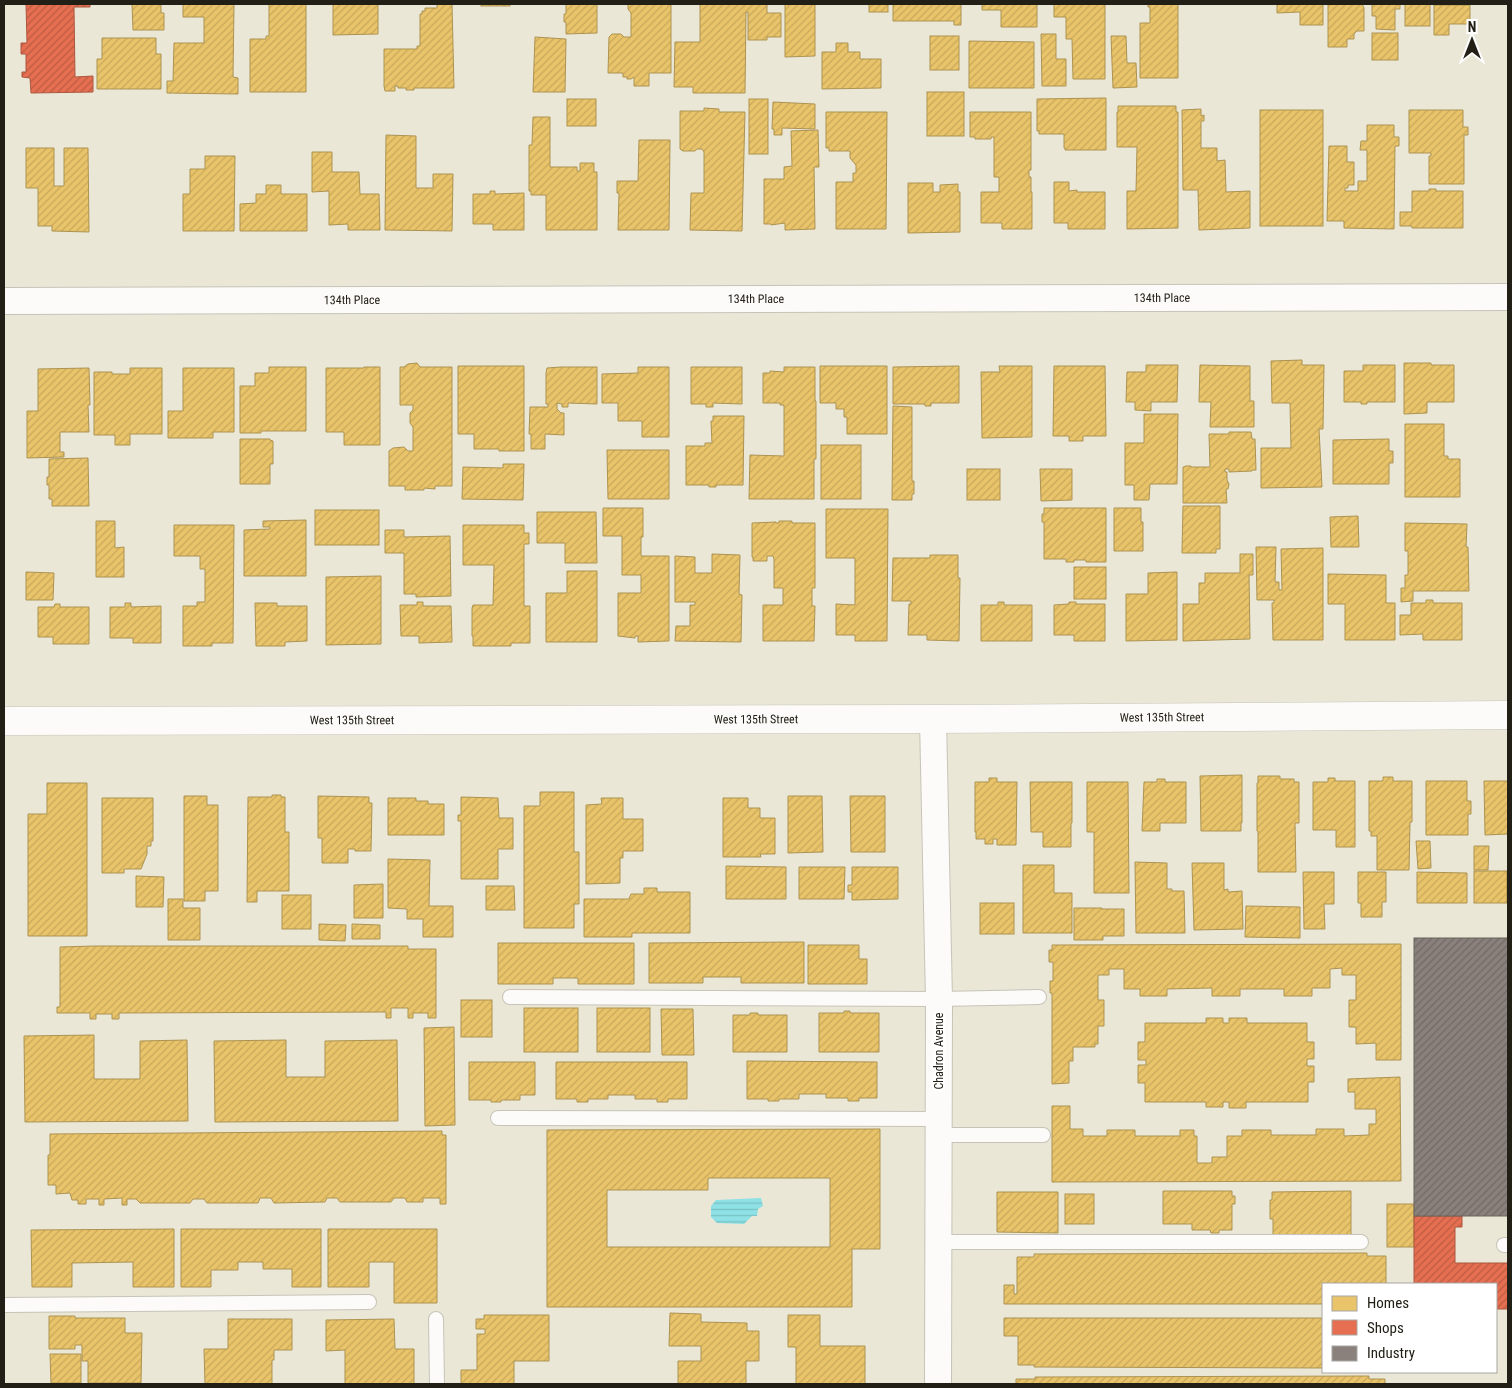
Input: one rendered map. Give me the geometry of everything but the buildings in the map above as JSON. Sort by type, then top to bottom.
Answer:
[{"type":"street","name":"134th Place","points":[[4,301],[1508,297]]},
{"type":"street","name":"West 135th Street","points":[[4,721],[1508,715]]},
{"type":"street","name":"Chadron Avenue","points":[[933,718],[939,999],[938,1384]]},
{"type":"lane","points":[[510,997],[939,999],[1039,997]]},
{"type":"lane","points":[[498,1118],[939,1127],[1043,1135]]},
{"type":"lane","points":[[938,1242],[1361,1242]]},
{"type":"lane","points":[[4,1305],[369,1302]]},
{"type":"lane","points":[[436,1319],[436,1384]]},
{"type":"water","points":[[761,1198],[763,1206],[758,1209],[757,1216],[752,1216],[744,1224],[717,1223],[711,1217],[711,1206],[716,1200]]}]
